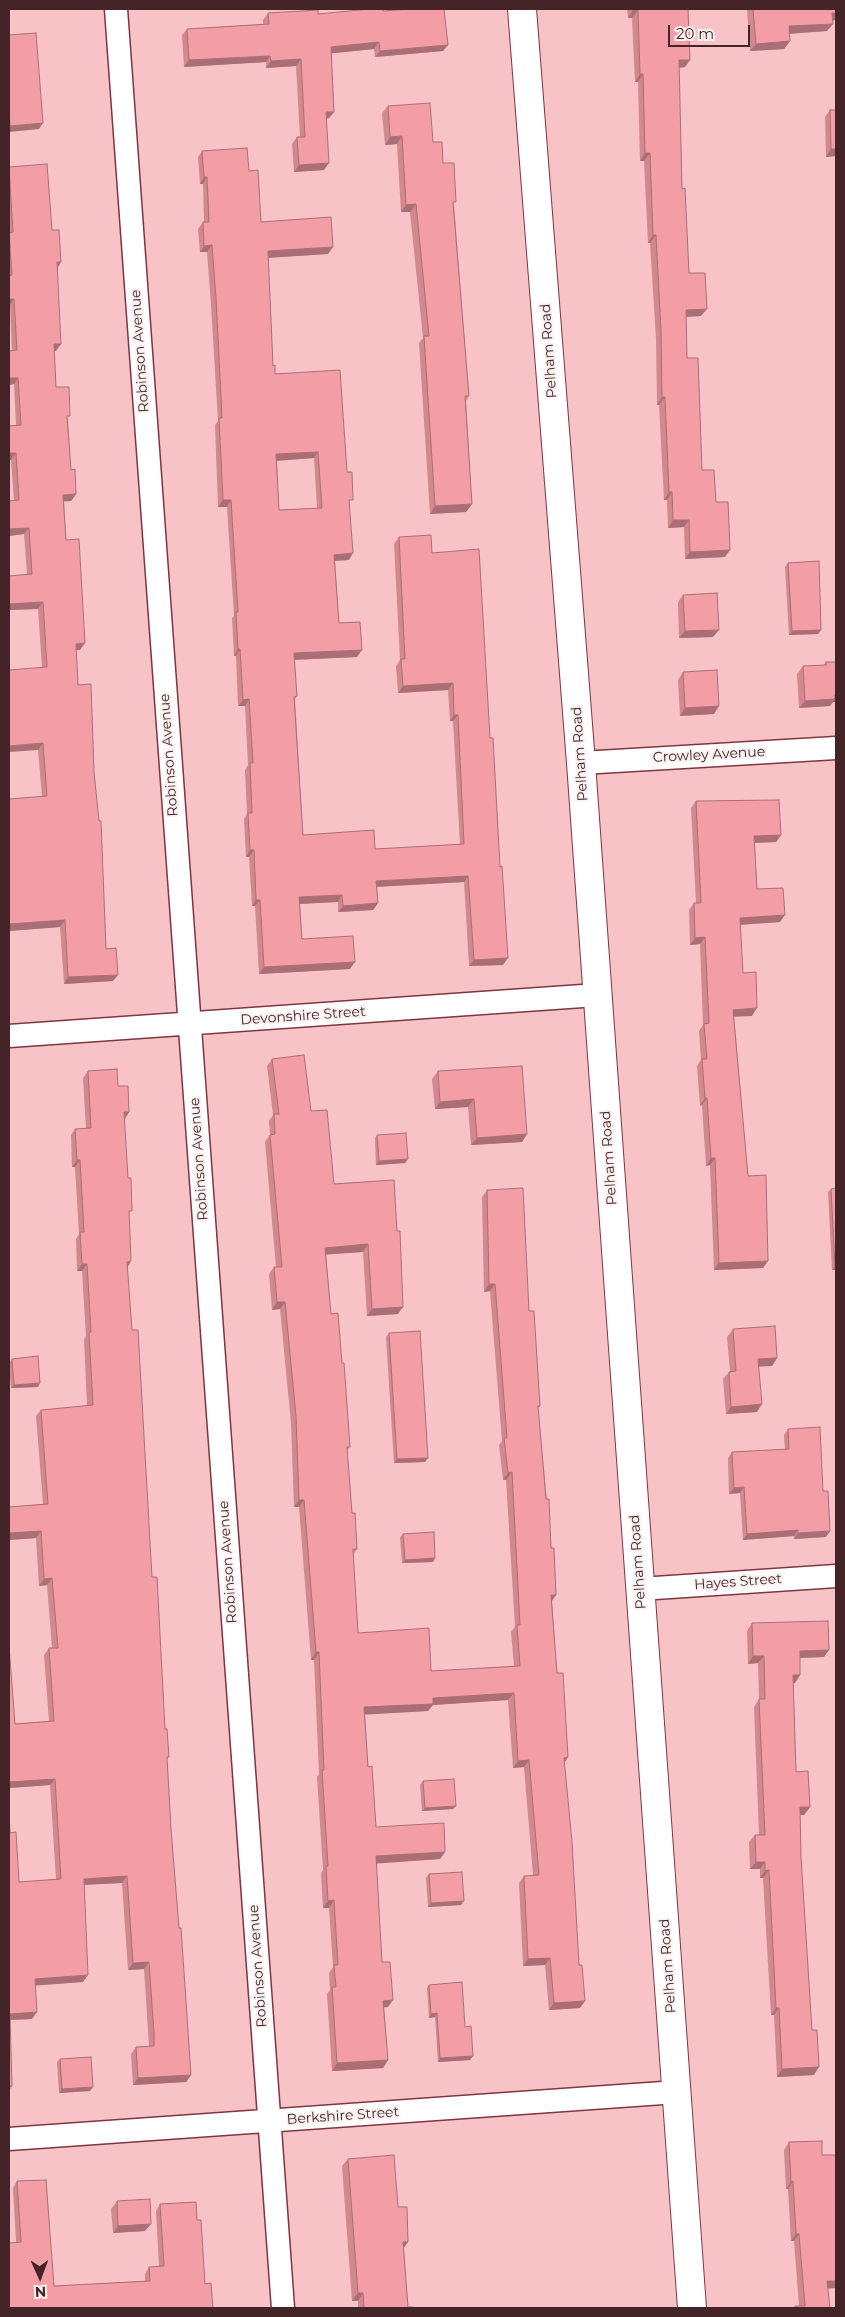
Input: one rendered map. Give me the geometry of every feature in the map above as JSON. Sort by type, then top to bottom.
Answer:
[{"type":"main road","name":"Pelham Road","points":[[522,9],[581,763],[692,2308]]},
{"type":"street","name":"Robinson Avenue","points":[[116,9],[283,2308]]},
{"type":"street","name":"Crowley Avenue","points":[[581,763],[836,748]]},
{"type":"street","name":"Devonshire Street","points":[[9,1036],[597,995]]},
{"type":"street","name":"Hayes Street","points":[[640,1589],[836,1576]]},
{"type":"street","name":"Berkshire Street","points":[[9,2139],[677,2092]]},
{"type":"building","points":[[382,9],[383,11],[444,9],[448,45],[380,51],[379,42],[331,47],[334,112],[326,112],[329,163],[299,165],[297,137],[305,137],[301,59],[271,61],[270,56],[189,60],[187,29],[269,24],[268,13],[318,10],[318,14]]},
{"type":"building","points":[[633,9],[688,9],[690,60],[679,60],[682,189],[685,188],[689,273],[705,273],[707,309],[686,310],[687,358],[698,358],[702,470],[714,470],[716,502],[728,502],[730,550],[690,552],[689,520],[673,520],[672,492],[669,492],[665,397],[662,397],[661,331],[656,235],[653,235],[650,153],[645,153],[643,74],[640,74],[638,10]]},
{"type":"building","points":[[753,9],[836,9],[836,13],[832,13],[833,24],[789,26],[790,41],[756,44]]},
{"type":"building","points":[[36,33],[43,123],[10,126],[9,35]]},
{"type":"building","points":[[430,103],[433,142],[442,142],[443,163],[454,163],[456,202],[453,202],[469,396],[465,396],[472,504],[435,506],[424,336],[429,336],[416,204],[406,205],[402,136],[390,137],[388,106]]},
{"type":"building","points":[[830,110],[836,110],[836,149],[831,149]]},
{"type":"building","points":[[247,148],[249,171],[258,170],[261,222],[331,217],[333,247],[268,251],[273,366],[275,365],[275,374],[340,370],[347,472],[352,472],[353,500],[349,500],[353,553],[334,555],[339,623],[360,622],[362,650],[294,653],[297,696],[294,697],[303,835],[374,830],[375,849],[464,844],[458,715],[454,715],[453,683],[403,686],[401,659],[405,659],[399,537],[431,535],[432,553],[479,549],[490,738],[493,738],[500,867],[502,866],[508,958],[474,960],[468,876],[376,881],[378,903],[343,906],[342,895],[299,897],[302,939],[353,936],[355,962],[264,967],[260,900],[256,900],[254,850],[250,850],[248,813],[252,813],[250,763],[253,763],[249,699],[243,700],[240,649],[238,649],[236,612],[238,612],[231,500],[223,500],[219,418],[222,418],[216,298],[212,245],[204,246],[203,222],[209,222],[207,177],[204,177],[202,151]],"holes":[[[318,452],[322,508],[279,510],[276,454]]]},
{"type":"building","points":[[47,164],[52,230],[59,230],[61,262],[57,262],[61,344],[54,344],[56,387],[69,387],[70,416],[67,416],[71,470],[75,469],[76,494],[63,495],[66,540],[79,539],[85,643],[76,644],[78,685],[91,684],[94,772],[99,821],[101,821],[106,949],[116,948],[118,975],[68,977],[65,920],[9,924],[9,799],[47,796],[43,743],[9,746],[9,670],[47,667],[43,602],[9,604],[9,576],[32,574],[29,528],[9,529],[9,501],[19,500],[16,453],[9,453],[9,426],[21,425],[18,378],[9,378],[9,351],[17,350],[14,299],[9,299],[9,276],[12,275],[9,233],[13,232],[9,167]]},
{"type":"building","points":[[819,561],[821,630],[792,631],[788,563]]},
{"type":"building","points":[[717,593],[719,630],[685,631],[683,595]]},
{"type":"building","points":[[826,662],[836,662],[835,699],[805,701],[803,666],[826,665]]},
{"type":"building","points":[[717,670],[719,706],[685,708],[683,672]]},
{"type":"building","points":[[779,800],[781,835],[754,836],[757,889],[783,888],[785,915],[740,918],[743,973],[756,972],[757,1008],[733,1010],[748,1176],[766,1175],[768,1261],[719,1263],[715,1158],[711,1158],[702,1059],[707,1059],[704,1024],[709,1023],[705,937],[695,938],[694,903],[701,903],[696,801]]},
{"type":"building","points":[[304,1055],[311,1111],[327,1110],[334,1184],[394,1180],[397,1231],[400,1231],[403,1307],[372,1309],[368,1244],[325,1248],[331,1314],[338,1313],[342,1363],[344,1363],[350,1447],[347,1447],[352,1513],[355,1513],[357,1549],[353,1549],[358,1633],[429,1628],[431,1671],[520,1666],[517,1625],[520,1625],[512,1472],[508,1473],[504,1438],[507,1438],[495,1284],[489,1284],[487,1190],[523,1188],[529,1311],[534,1311],[540,1406],[538,1406],[546,1499],[549,1499],[551,1548],[554,1548],[556,1595],[551,1595],[557,1673],[563,1673],[568,1757],[564,1758],[572,1842],[579,1965],[582,1965],[585,2001],[554,2003],[550,1958],[528,1959],[524,1876],[539,1875],[529,1760],[518,1761],[514,1693],[433,1698],[433,1704],[364,1707],[368,1767],[372,1766],[376,1827],[444,1823],[445,1852],[376,1856],[382,1962],[390,1962],[393,2000],[383,2001],[388,2060],[337,2063],[332,1987],[336,1987],[334,1965],[338,1965],[334,1900],[328,1901],[319,1652],[316,1652],[304,1500],[299,1500],[296,1416],[285,1302],[277,1302],[274,1267],[282,1267],[270,1135],[275,1134],[274,1114],[279,1114],[272,1059]]},
{"type":"building","points":[[522,1066],[527,1134],[477,1138],[474,1099],[440,1102],[438,1071]]},
{"type":"building","points":[[117,1069],[118,1086],[128,1086],[129,1112],[124,1112],[128,1178],[131,1178],[132,1211],[129,1211],[131,1261],[127,1262],[132,1330],[138,1330],[152,1577],[157,1577],[165,1729],[167,1729],[169,1757],[167,1757],[171,1829],[179,1928],[181,1928],[191,2075],[138,2078],[136,2047],[154,2046],[154,2033],[149,1962],[133,1963],[127,1876],[84,1879],[88,1975],[35,1979],[37,2012],[10,2014],[12,2086],[9,2086],[9,1814],[10,1833],[16,1832],[19,1882],[61,1879],[55,1779],[9,1782],[9,1646],[15,1724],[54,1721],[49,1648],[58,1648],[52,1578],[44,1579],[41,1531],[9,1533],[9,1507],[48,1504],[41,1410],[93,1405],[87,1264],[82,1264],[80,1232],[84,1232],[80,1160],[77,1160],[75,1129],[91,1128],[88,1071]]},
{"type":"building","points":[[406,1133],[408,1159],[379,1161],[377,1135]]},
{"type":"building","points":[[836,1188],[836,1266],[835,1266],[831,1189]]},
{"type":"building","points":[[775,1326],[777,1358],[758,1359],[762,1404],[731,1407],[729,1372],[736,1371],[733,1329]]},
{"type":"building","points":[[420,1331],[428,1458],[397,1459],[389,1333]]},
{"type":"building","points":[[38,1356],[40,1383],[14,1385],[12,1359]]},
{"type":"building","points":[[820,1427],[823,1491],[828,1491],[830,1531],[798,1533],[798,1530],[747,1534],[744,1487],[734,1488],[732,1452],[789,1449],[788,1429]]},
{"type":"building","points":[[434,1532],[435,1558],[405,1560],[403,1534]]},
{"type":"building","points":[[828,1621],[829,1650],[800,1651],[800,1675],[793,1675],[796,1772],[808,1771],[810,1807],[800,1807],[801,1857],[812,2030],[817,2030],[819,2067],[782,2069],[779,2008],[776,2008],[769,1870],[765,1871],[765,1862],[756,1862],[755,1835],[765,1835],[759,1699],[765,1699],[764,1656],[753,1656],[752,1623]]},
{"type":"building","points":[[454,1779],[456,1806],[425,1808],[423,1781]]},
{"type":"building","points":[[462,1872],[464,1901],[431,1903],[429,1874]]},
{"type":"building","points":[[462,1982],[465,2027],[471,2026],[473,2056],[440,2058],[437,2013],[431,2014],[429,1985]]},
{"type":"building","points":[[91,2057],[93,2087],[62,2089],[60,2059]]},
{"type":"building","points":[[822,2141],[822,2155],[836,2155],[836,2281],[827,2281],[830,2308],[795,2308],[795,2306],[805,2306],[799,2234],[796,2234],[789,2142]]},
{"type":"building","points":[[394,2155],[398,2207],[407,2207],[408,2242],[403,2242],[408,2307],[413,2308],[364,2308],[363,2293],[358,2293],[348,2159]]},
{"type":"building","points":[[46,2180],[54,2286],[150,2281],[149,2267],[164,2266],[160,2204],[196,2202],[197,2220],[201,2220],[205,2284],[211,2283],[213,2308],[9,2308],[9,2243],[21,2242],[17,2181]]},
{"type":"building","points":[[150,2199],[151,2224],[118,2226],[117,2201]]}]
